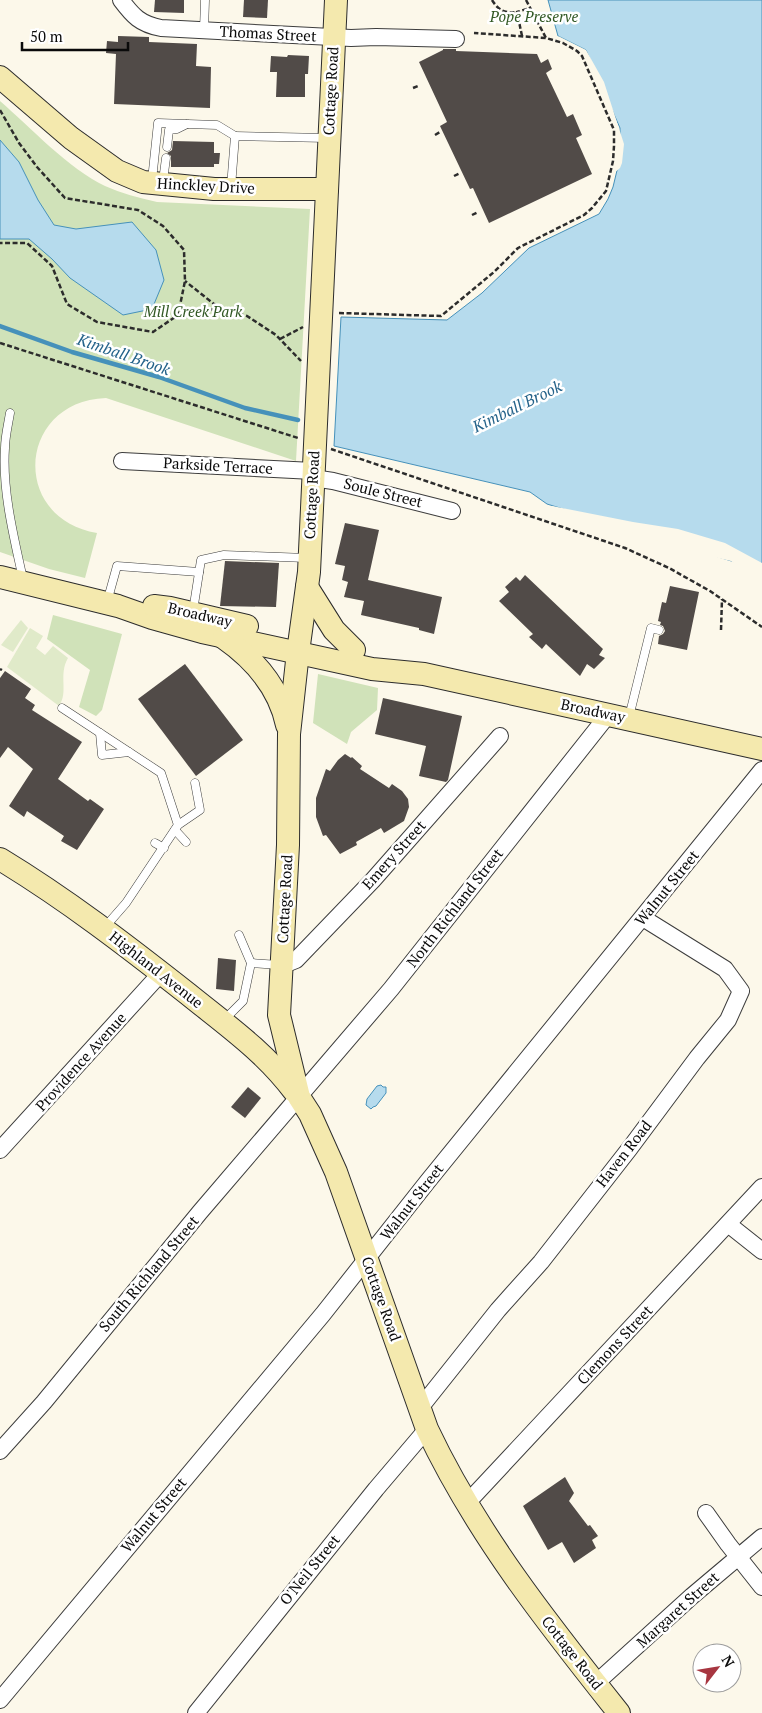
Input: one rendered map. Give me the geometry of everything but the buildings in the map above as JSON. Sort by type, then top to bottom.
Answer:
[{"type":"street","name":"Thomas Street","points":[[121,0],[136,19],[148,26],[160,28],[334,37],[456,39]]},
{"type":"street","name":"Cottage Road","points":[[336,0],[310,558],[289,734],[288,843],[280,1015],[299,1098],[310,1114],[336,1172],[424,1418],[449,1473],[536,1607],[619,1713]]},
{"type":"street","name":"Hinckley Drive","points":[[0,77],[71,138],[117,171],[143,182],[231,189],[327,189]]},
{"type":"street","name":"Parkside Terrace","points":[[122,461],[313,474]]},
{"type":"street","name":"Soule Street","points":[[313,474],[333,481],[452,511]]},
{"type":"street","name":"Broadway","points":[[0,577],[112,604],[159,620],[221,636],[299,645],[320,644],[354,650],[424,674]]},
{"type":"street","points":[[307,587],[334,630],[354,650]]},
{"type":"street","name":"Broadway","points":[[112,604],[170,608],[299,645],[372,669],[424,674],[762,749]]},
{"type":"street","points":[[221,636],[240,649],[270,683],[283,708],[289,734]]},
{"type":"street","name":"North Richland Street","points":[[299,1098],[618,717]]},
{"type":"street","name":"Emery Street","points":[[281,966],[296,960],[373,880],[500,736]]},
{"type":"street","name":"Walnut Street","points":[[0,1700],[367,1259],[428,1181],[762,770]]},
{"type":"street","name":"Highland Avenue","points":[[2,863],[103,929],[249,1042],[280,1073],[299,1098]]},
{"type":"street","name":"Haven Road","points":[[424,1418],[498,1310],[540,1262],[728,1020],[741,991],[725,969],[643,918]]},
{"type":"street","name":"Providence Avenue","points":[[0,1150],[161,973]]},
{"type":"street","name":"South Richland Street","points":[[0,1451],[44,1402],[194,1220],[299,1098]]},
{"type":"street","name":"Clemons Street","points":[[467,1503],[762,1187]]},
{"type":"street","points":[[728,1224],[762,1251]]},
{"type":"street","name":"O'Neil Street","points":[[196,1713],[370,1496],[424,1418]]},
{"type":"street","points":[[706,1513],[762,1587]]},
{"type":"street","name":"Margaret Street","points":[[595,1684],[762,1537]]},
{"type":"lane","points":[[204,30],[205,0]]},
{"type":"lane","points":[[157,184],[158,123],[217,125],[235,136],[329,138]]},
{"type":"lane","points":[[166,147],[169,130],[176,130],[187,124]]},
{"type":"lane","points":[[231,189],[235,136]]},
{"type":"lane","points":[[157,184],[166,158]]},
{"type":"lane","points":[[10,413],[4,448],[5,476],[24,583]]},
{"type":"lane","points":[[192,613],[201,560],[224,555],[310,558]]},
{"type":"lane","points":[[112,604],[117,566],[199,572]]},
{"type":"lane","points":[[618,717],[651,628],[659,630]]},
{"type":"lane","points":[[62,708],[129,752],[164,770],[177,828],[186,842]]},
{"type":"lane","points":[[100,733],[102,755],[129,752]]},
{"type":"lane","points":[[103,929],[126,903],[177,828],[200,810],[195,783]]},
{"type":"lane","points":[[155,842],[164,848]]},
{"type":"lane","points":[[222,1022],[243,1001],[251,963],[239,935]]},
{"type":"lane","points":[[251,963],[281,966]]},
{"type":"path","points":[[492,0],[497,7],[506,13],[530,8]]},
{"type":"path","points":[[526,0],[546,38]]},
{"type":"path","points":[[517,12],[522,36]]},
{"type":"path","points":[[335,313],[442,316],[494,272],[518,248],[584,215],[606,191],[613,161],[614,130],[580,54],[563,43],[546,38],[474,33]]},
{"type":"path","points":[[413,88],[418,86]]},
{"type":"path","points":[[0,110],[19,143],[37,167],[65,198],[138,210],[163,226],[184,250],[185,281],[178,315]]},
{"type":"path","points":[[434,134],[440,132]]},
{"type":"path","points":[[454,176],[460,173]]},
{"type":"path","points":[[472,214],[478,212]]},
{"type":"path","points":[[0,243],[27,243],[52,266],[67,304],[97,322],[153,332],[178,315],[217,308],[247,316],[280,339],[304,364]]},
{"type":"path","points":[[185,281],[219,308],[217,308]]},
{"type":"path","points":[[280,339],[306,325]]},
{"type":"path","points":[[0,343],[302,439]]},
{"type":"path","points":[[327,448],[625,548],[669,568],[762,627]]},
{"type":"path","points":[[721,630],[722,600]]},
{"type":"green space","name":"Mill Creek Park","points":[[0,101],[50,147],[91,179],[117,191],[157,202],[310,209],[296,461],[106,398],[77,404],[55,418],[41,438],[36,461],[38,484],[49,506],[69,523],[97,533],[85,578],[49,569],[0,552]]},
{"type":"green space","points":[[53,615],[122,634],[102,710],[96,716],[79,707],[90,670],[47,639]]},
{"type":"green space","points":[[21,620],[28,628],[13,652],[1,645]]},
{"type":"green space","points":[[30,628],[43,636],[36,648],[45,655],[53,646],[68,658],[64,671],[62,701],[59,706],[7,667]]},
{"type":"green space","points":[[318,674],[378,688],[377,710],[351,732],[347,744],[313,723]]},
{"type":"water","points":[[548,0],[762,0],[762,575],[754,568],[547,504],[530,492],[334,446],[341,317],[447,320],[482,293],[529,248],[599,214],[608,199],[620,158],[620,128],[586,50],[558,36]]},
{"type":"water","points":[[0,140],[19,162],[38,200],[54,225],[76,229],[132,222],[156,250],[164,280],[152,309],[123,315],[70,278],[29,239],[0,239]]},
{"type":"water","points":[[377,1086],[386,1087],[386,1093],[376,1106],[371,1109],[366,1105],[367,1099]]},
{"type":"pier","points":[[558,36],[586,50],[604,82],[624,144],[622,163],[620,168],[614,173],[618,158],[617,129],[584,52],[560,40]]},
{"type":"pier","points":[[552,506],[678,529],[725,543],[762,563],[762,577],[753,570],[736,565],[731,561],[705,555],[552,508]]},
{"type":"waterway","name":"Kimball Brook","points":[[0,326],[72,352],[159,377],[245,408],[298,420]]},
{"type":"park label","name":"Pope Preserve","points":[[534,17]]}]
